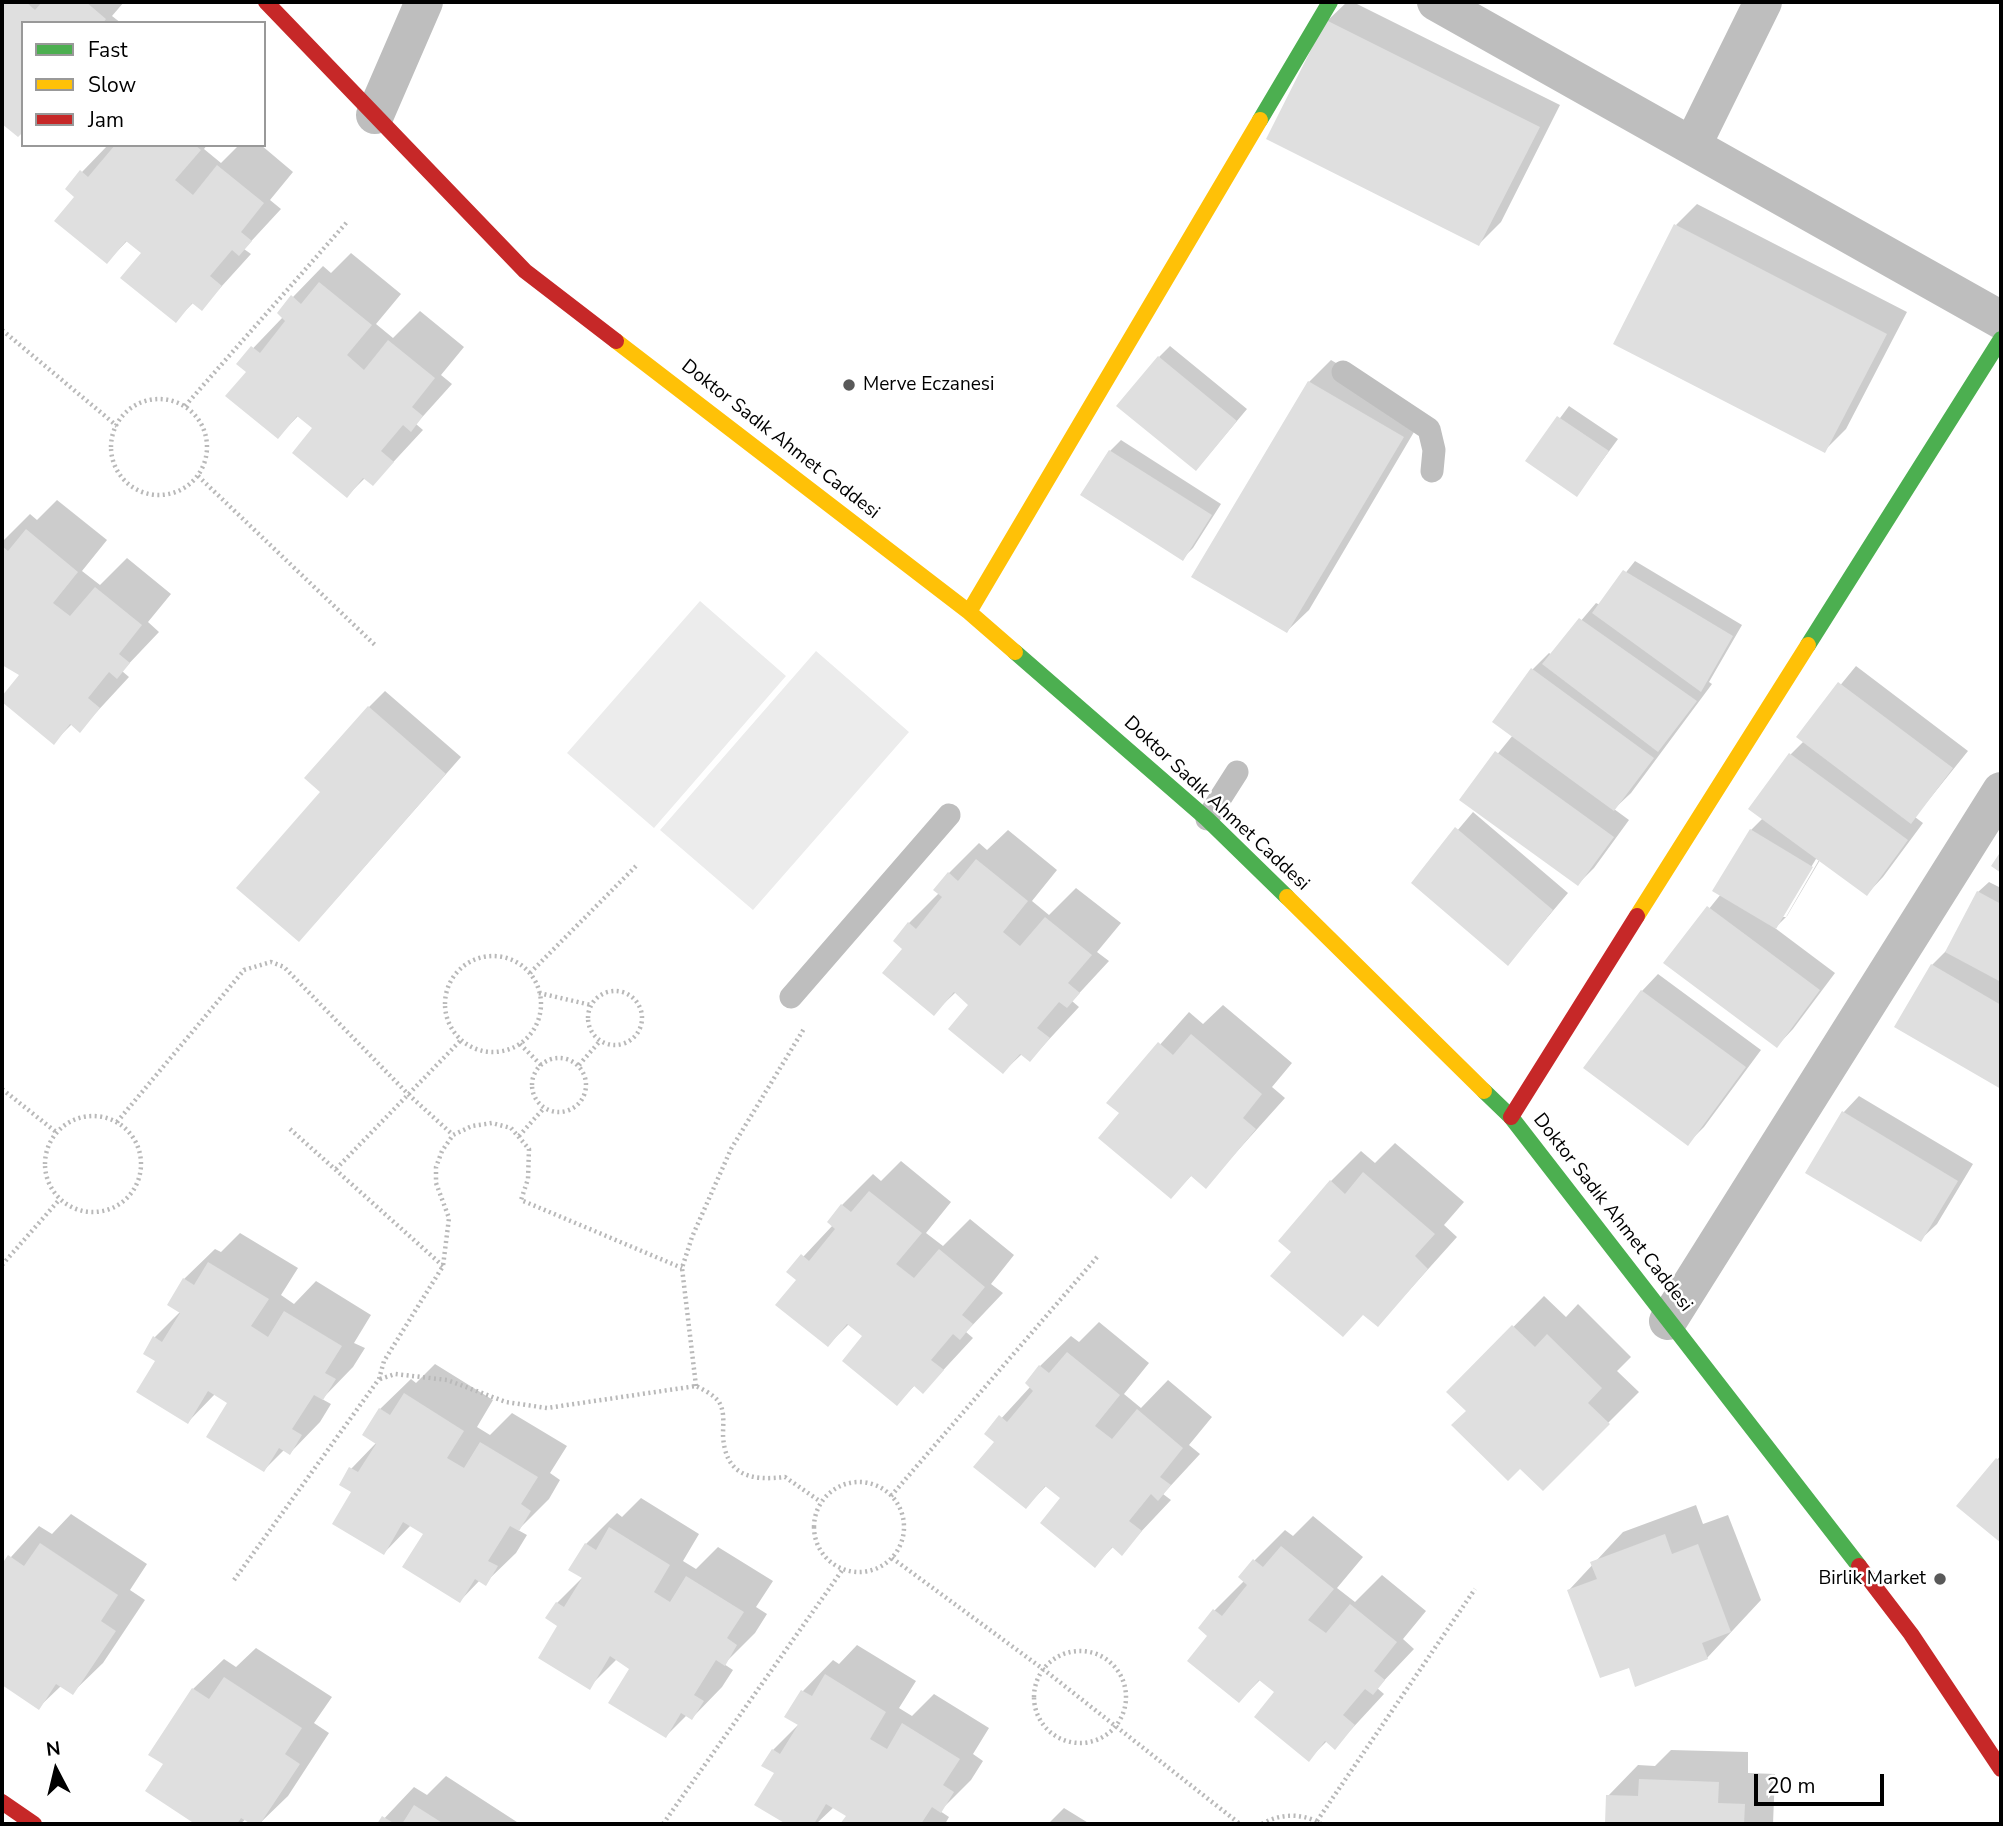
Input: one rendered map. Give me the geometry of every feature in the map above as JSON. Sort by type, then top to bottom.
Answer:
[{"type":"street","name":"Doktor Sadık Ahmet Caddesi","points":[[266,2],[525,271],[969,612],[1207,819],[1511,1117],[1911,1634],[2001,1769]]},
{"type":"street","points":[[375,115],[424,2]]},
{"type":"street","points":[[969,612],[1330,2]]},
{"type":"street","points":[[1436,2],[2001,320]]},
{"type":"street","points":[[1692,146],[1763,2]]},
{"type":"street","points":[[1511,1117],[2001,339]]},
{"type":"street","points":[[1668,1321],[2001,791]]},
{"type":"street","points":[[2,1802],[33,1824]]},
{"type":"lane","points":[[1343,372],[1429,429],[1434,450],[1432,471]]},
{"type":"lane","points":[[1207,819],[1237,772]]},
{"type":"lane","points":[[791,997],[949,815]]},
{"type":"path","points":[[185,406],[348,222]]},
{"type":"path","points":[[2,330],[117,426]]},
{"type":"path","points":[[154,400],[185,406],[197,417],[206,437],[205,462],[198,476],[186,487],[172,494],[156,495],[134,488],[117,471],[112,456],[117,426],[126,413],[139,404],[154,400]]},
{"type":"path","points":[[198,476],[375,645]]},
{"type":"path","points":[[530,974],[636,866]]},
{"type":"path","points":[[488,956],[503,957],[519,963],[530,974],[539,993],[539,1018],[532,1033],[520,1044],[490,1052],[474,1048],[461,1040],[446,1013],[445,997],[460,970],[488,956]]},
{"type":"path","points":[[117,1122],[244,970],[271,962],[284,967],[409,1095],[453,1135]]},
{"type":"path","points":[[617,991],[633,998],[641,1014],[641,1023],[633,1038],[617,1045],[600,1041],[589,1027],[591,1005],[600,996],[617,991]]},
{"type":"path","points":[[539,993],[591,1005]]},
{"type":"path","points":[[696,1386],[682,1268],[692,1237],[731,1149],[806,1026]]},
{"type":"path","points":[[336,1169],[461,1040]]},
{"type":"path","points":[[579,1065],[600,1041]]},
{"type":"path","points":[[520,1044],[541,1065]]},
{"type":"path","points":[[561,1058],[579,1065],[585,1080],[585,1090],[577,1105],[561,1112],[544,1108],[532,1086],[533,1077],[541,1065],[561,1058]]},
{"type":"path","points":[[2,1090],[57,1132]]},
{"type":"path","points":[[519,1136],[544,1108]]},
{"type":"path","points":[[85,1116],[101,1116],[117,1122],[129,1132],[138,1146],[139,1178],[132,1193],[120,1204],[105,1211],[89,1213],[59,1200],[50,1188],[44,1158],[57,1132],[69,1121],[85,1116]]},
{"type":"path","points":[[234,1580],[379,1379],[384,1361],[443,1266],[449,1217],[436,1183],[436,1167],[453,1135],[472,1126],[492,1123],[511,1128],[529,1149],[528,1179],[521,1200],[682,1268]]},
{"type":"path","points":[[290,1129],[443,1266]]},
{"type":"path","points":[[2,1265],[59,1200]]},
{"type":"path","points":[[891,1496],[1098,1256]]},
{"type":"path","points":[[379,1379],[395,1374],[447,1380],[506,1402],[547,1408],[696,1386],[719,1402],[723,1414],[723,1439],[731,1462],[744,1477],[761,1480],[785,1477],[821,1502]]},
{"type":"path","points":[[860,1482],[874,1485],[891,1496],[903,1517],[904,1531],[901,1546],[892,1558],[881,1568],[866,1572],[844,1569],[825,1558],[817,1546],[814,1531],[821,1502],[832,1491],[860,1482]]},
{"type":"path","points":[[892,1558],[1043,1669],[1240,1824]]},
{"type":"path","points":[[663,1824],[844,1569]]},
{"type":"path","points":[[1262,1824],[1282,1816],[1300,1816],[1319,1823],[1475,1589]]},
{"type":"path","points":[[1086,1651],[1102,1656],[1115,1666],[1123,1679],[1126,1695],[1124,1711],[1115,1726],[1093,1741],[1078,1743],[1051,1734],[1042,1723],[1034,1702],[1037,1681],[1043,1669],[1056,1657],[1070,1652],[1086,1651]]},
{"type":"shaded area","points":[[700,601],[786,676],[654,828],[567,753]]},
{"type":"shaded area","points":[[816,651],[909,732],[753,910],[660,830]]},
{"type":"building","points":[[2,2],[26,2],[35,10],[42,2],[86,2],[106,19],[104,21],[21,21],[21,134],[18,137],[2,124]]},
{"type":"building","points":[[1326,20],[1540,127],[1479,246],[1266,139]]},
{"type":"building","points":[[113,147],[197,147],[201,150],[175,180],[193,195],[217,165],[264,203],[241,232],[252,241],[239,256],[232,250],[210,276],[222,286],[202,311],[192,303],[176,323],[120,278],[141,253],[126,241],[107,264],[54,221],[74,197],[65,189],[80,170],[88,177]]},
{"type":"building","points":[[1674,224],[1887,334],[1825,453],[1613,344]]},
{"type":"building","points":[[319,282],[372,325],[347,355],[364,370],[388,340],[435,378],[412,407],[423,416],[411,432],[403,425],[381,451],[394,462],[373,486],[363,478],[347,498],[292,453],[312,428],[297,416],[278,439],[225,396],[246,372],[236,364],[251,346],[260,353],[285,321],[277,313],[291,295],[301,304]]},
{"type":"building","points":[[1158,356],[1237,421],[1196,471],[1116,406]]},
{"type":"building","points":[[1308,381],[1404,437],[1287,633],[1191,577]]},
{"type":"building","points":[[1557,416],[1609,451],[1577,497],[1525,461]]},
{"type":"building","points":[[1109,450],[1212,515],[1183,561],[1080,495]]},
{"type":"building","points":[[26,529],[78,572],[53,603],[70,616],[95,587],[142,625],[119,654],[130,663],[117,679],[109,672],[88,698],[100,708],[80,733],[70,724],[54,745],[2,702],[2,696],[19,675],[2,665],[2,546],[8,551]]},
{"type":"building","points":[[1623,570],[1733,636],[1701,692],[1592,613]]},
{"type":"building","points":[[1579,618],[1697,701],[1658,752],[1542,664]]},
{"type":"building","points":[[1531,668],[1654,758],[1614,811],[1492,722]]},
{"type":"building","points":[[1838,682],[1953,768],[1911,824],[1796,737]]},
{"type":"building","points":[[368,706],[446,774],[299,942],[236,888],[320,792],[304,778]]},
{"type":"building","points":[[1495,751],[1614,837],[1578,886],[1459,800]]},
{"type":"building","points":[[1789,753],[1908,840],[1867,896],[1748,809]]},
{"type":"building","points":[[1455,827],[1553,910],[1508,966],[1411,883]]},
{"type":"building","points":[[1750,829],[1813,867],[1776,929],[1712,891]]},
{"type":"building","points":[[2001,851],[2001,873],[1991,866]]},
{"type":"building","points":[[976,859],[1028,901],[1003,932],[1020,946],[1045,917],[1092,955],[1068,983],[1080,993],[1067,1008],[1059,1002],[1037,1028],[1050,1038],[1030,1062],[1020,1054],[1003,1074],[948,1029],[968,1005],[954,992],[934,1016],[882,973],[902,949],[893,941],[908,922],[916,929],[942,897],[933,890],[948,872],[958,881]]},
{"type":"building","points":[[1977,891],[2001,904],[2001,982],[1945,952]]},
{"type":"building","points":[[1707,906],[1820,990],[1777,1048],[1663,963]]},
{"type":"building","points":[[1931,964],[2001,1005],[2001,1089],[1894,1027]]},
{"type":"building","points":[[1641,990],[1746,1067],[1688,1146],[1583,1068]]},
{"type":"building","points":[[1191,1034],[1262,1094],[1243,1118],[1256,1129],[1206,1189],[1191,1176],[1171,1199],[1098,1138],[1119,1113],[1106,1103],[1158,1042],[1173,1055]]},
{"type":"building","points":[[1842,1111],[1958,1181],[1921,1242],[1805,1173]]},
{"type":"building","points":[[1363,1172],[1435,1234],[1415,1256],[1428,1269],[1378,1327],[1363,1315],[1343,1337],[1270,1276],[1291,1252],[1278,1241],[1330,1180],[1345,1194]]},
{"type":"building","points":[[869,1191],[922,1233],[896,1264],[914,1278],[939,1249],[985,1287],[962,1315],[973,1324],[960,1340],[953,1334],[931,1360],[944,1370],[923,1394],[914,1386],[897,1406],[842,1361],[862,1336],[847,1324],[828,1347],[775,1305],[796,1280],[786,1272],[801,1254],[809,1261],[835,1229],[827,1222],[841,1204],[851,1212]]},
{"type":"building","points":[[208,1262],[269,1299],[251,1326],[268,1337],[284,1311],[342,1346],[325,1373],[336,1379],[323,1400],[314,1395],[292,1429],[302,1435],[290,1455],[279,1448],[264,1472],[206,1437],[227,1403],[208,1391],[188,1424],[136,1392],[155,1361],[143,1354],[153,1336],[162,1342],[180,1313],[167,1305],[183,1278],[194,1285]]},
{"type":"building","points":[[1512,1325],[1535,1347],[1547,1334],[1602,1388],[1588,1403],[1610,1424],[1543,1491],[1520,1469],[1508,1481],[1451,1425],[1466,1411],[1446,1392]]},
{"type":"building","points":[[1067,1352],[1120,1395],[1095,1426],[1112,1439],[1137,1409],[1183,1448],[1160,1477],[1171,1485],[1158,1501],[1151,1494],[1129,1521],[1142,1531],[1122,1556],[1112,1547],[1095,1568],[1040,1523],[1060,1498],[1045,1486],[1026,1509],[973,1467],[994,1442],[984,1434],[999,1415],[1007,1422],[1033,1391],[1025,1383],[1039,1365],[1049,1373]]},
{"type":"building","points":[[404,1393],[464,1431],[447,1458],[464,1468],[480,1442],[538,1477],[521,1504],[531,1511],[519,1531],[510,1526],[488,1561],[498,1566],[486,1586],[475,1579],[460,1603],[402,1567],[423,1534],[403,1522],[384,1555],[332,1524],[351,1492],[339,1485],[349,1467],[358,1472],[376,1444],[362,1435],[379,1408],[390,1415]]},
{"type":"building","points":[[1996,1458],[2001,1462],[2001,1543],[1956,1506]]},
{"type":"building","points":[[609,1527],[670,1565],[654,1592],[670,1602],[686,1576],[744,1612],[727,1638],[737,1645],[725,1666],[716,1660],[694,1695],[704,1701],[692,1720],[681,1713],[666,1738],[608,1703],[629,1669],[610,1656],[590,1690],[538,1658],[557,1626],[545,1618],[556,1602],[564,1607],[582,1578],[568,1570],[585,1543],[596,1550]]},
{"type":"building","points":[[1665,1534],[1672,1554],[1698,1544],[1731,1632],[1702,1643],[1708,1659],[1635,1687],[1629,1668],[1600,1678],[1567,1590],[1597,1579],[1590,1562]]},
{"type":"building","points":[[40,1543],[118,1595],[101,1621],[116,1631],[73,1695],[56,1684],[39,1710],[2,1685],[2,1564],[8,1555],[24,1566]]},
{"type":"building","points":[[1281,1546],[1334,1589],[1308,1620],[1326,1633],[1350,1604],[1397,1642],[1374,1671],[1385,1680],[1373,1695],[1365,1689],[1343,1715],[1355,1725],[1335,1750],[1325,1741],[1309,1762],[1254,1717],[1274,1692],[1259,1680],[1239,1703],[1187,1661],[1207,1636],[1198,1628],[1213,1609],[1222,1616],[1247,1585],[1238,1577],[1253,1559],[1263,1567]]},
{"type":"building","points":[[825,1674],[886,1712],[870,1739],[887,1749],[902,1723],[960,1759],[943,1785],[954,1792],[941,1813],[932,1807],[921,1824],[840,1824],[846,1816],[826,1804],[814,1824],[786,1824],[754,1805],[774,1773],[761,1766],[772,1749],[780,1754],[798,1725],[784,1717],[801,1690],[812,1696]]},
{"type":"building","points":[[224,1677],[302,1728],[285,1754],[300,1764],[260,1824],[251,1824],[241,1818],[237,1824],[195,1824],[145,1791],[163,1764],[148,1755],[192,1688],[209,1699]]},
{"type":"building","points":[[1639,1779],[1719,1782],[1718,1803],[1745,1804],[1744,1824],[1605,1824],[1606,1795],[1638,1796]]},
{"type":"building","points":[[414,1805],[444,1824],[402,1824]]},
{"type":"building","points":[[382,1816],[395,1824],[377,1824]]},
{"type":"traffic: fast","points":[[1260,120],[1330,2]]},
{"type":"traffic: fast","points":[[1808,645],[2001,339]]},
{"type":"traffic: fast","points":[[1015,652],[1207,819],[1287,897]]},
{"type":"traffic: fast","points":[[1484,1091],[1511,1117],[1859,1566]]},
{"type":"traffic: slow","points":[[969,612],[1260,120]]},
{"type":"traffic: slow","points":[[616,341],[969,612],[1015,652]]},
{"type":"traffic: slow","points":[[1637,916],[1808,645]]},
{"type":"traffic: slow","points":[[1287,897],[1484,1091]]},
{"type":"traffic: jam","points":[[266,2],[525,271],[616,341]]},
{"type":"traffic: jam","points":[[1511,1117],[1637,916]]},
{"type":"traffic: jam","points":[[1859,1566],[1911,1634],[2001,1769]]},
{"type":"traffic: jam","points":[[2,1802],[34,1824]]},
{"type":"place","name":"Merve Eczanesi","points":[[849,385]]},
{"type":"place","name":"Birlik Market","points":[[1940,1579]]}]
